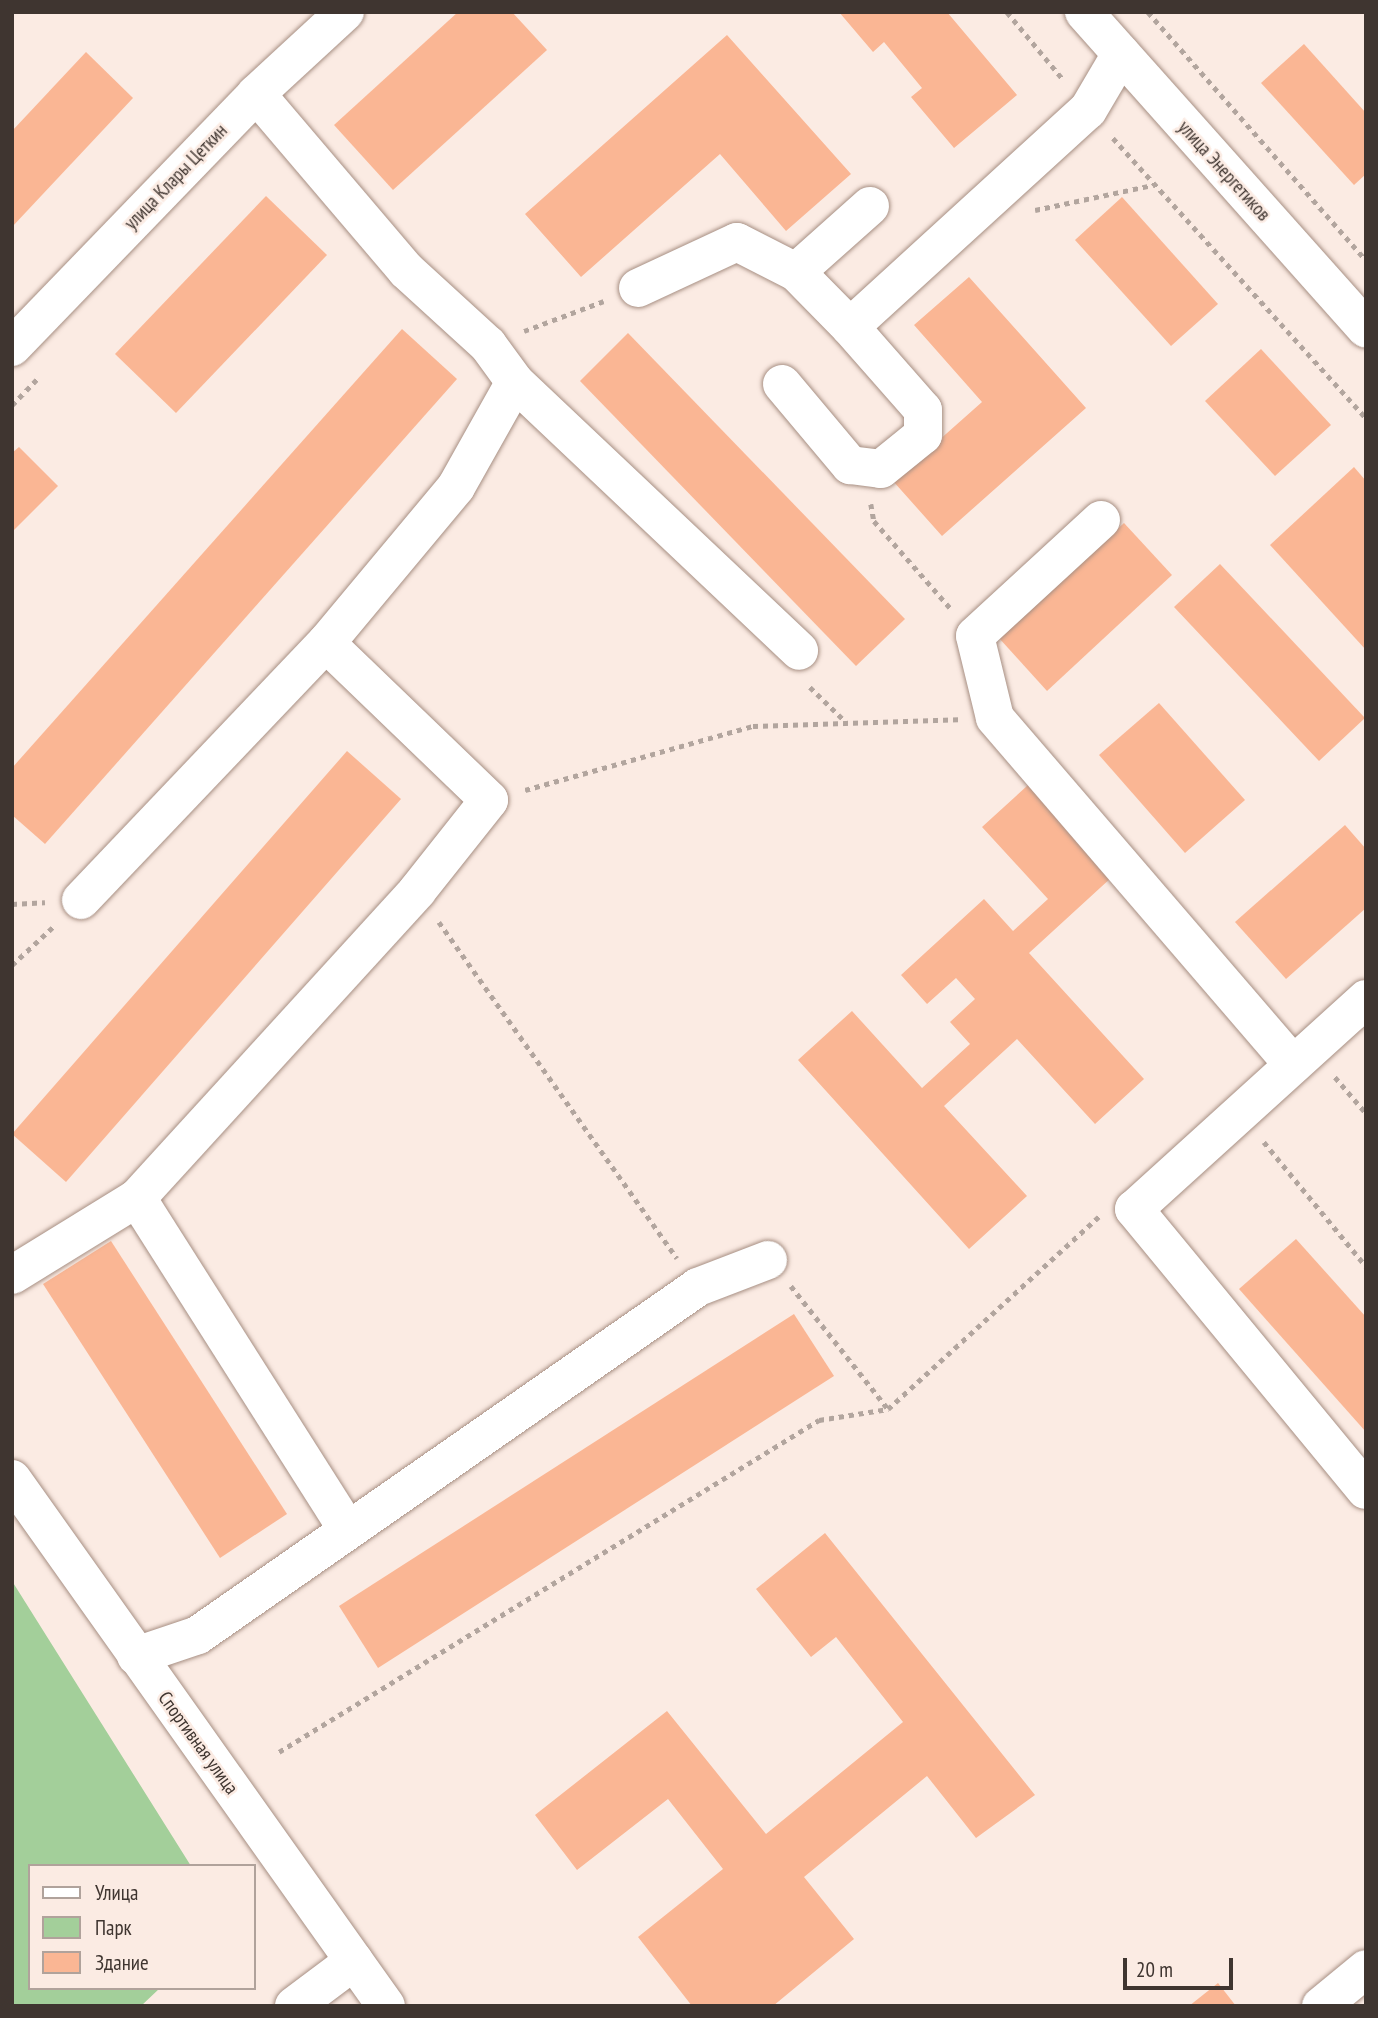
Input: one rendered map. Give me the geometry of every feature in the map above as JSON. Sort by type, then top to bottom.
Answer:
[{"type":"street","name":"улица Клары Цеткин","points":[[12,347],[256,94],[345,12]]},
{"type":"street","name":"улица Энергетиков","points":[[1084,12],[1366,328]]},
{"type":"street","points":[[850,327],[1088,110],[1121,54]]},
{"type":"street","points":[[256,94],[406,270],[488,345],[514,382],[799,651]]},
{"type":"street","points":[[796,272],[870,206]]},
{"type":"street","points":[[638,288],[737,242],[796,272],[850,327],[923,410],[923,435],[880,469],[850,465],[782,384]]},
{"type":"street","points":[[81,900],[326,643],[456,486],[514,382]]},
{"type":"street","points":[[1101,520],[975,636],[995,718],[1293,1064]]},
{"type":"street","points":[[12,1275],[138,1198],[417,891],[489,800],[326,643]]},
{"type":"street","points":[[1366,999],[1134,1209],[1366,1490]]},
{"type":"street","points":[[138,1198],[348,1530]]},
{"type":"street","points":[[136,1656],[198,1635],[698,1287],[768,1260]]},
{"type":"street","name":"Спортивная улица","points":[[12,1479],[386,2006]]},
{"type":"street","points":[[294,2006],[354,1961]]},
{"type":"street","points":[[1321,2006],[1366,1969]]},
{"type":"path","points":[[1007,12],[1088,110],[1366,418]]},
{"type":"path","points":[[1148,12],[1366,260]]},
{"type":"path","points":[[488,345],[638,288]]},
{"type":"path","points":[[866,467],[874,521],[975,636]]},
{"type":"path","points":[[799,651],[792,669],[847,723]]},
{"type":"path","points":[[489,800],[753,726],[995,718]]},
{"type":"path","points":[[417,891],[698,1287]]},
{"type":"path","points":[[12,965],[81,900]]},
{"type":"path","points":[[1240,1112],[1366,1266]]},
{"type":"path","points":[[279,1752],[819,1420],[888,1409],[768,1260]]},
{"type":"green space","points":[[12,1581],[190,1864],[28,1864],[28,1990],[158,1990],[141,2006],[12,2006]]},
{"type":"building","points":[[458,12],[512,12],[547,50],[393,190],[334,125]]},
{"type":"building","points":[[839,12],[947,12],[1017,95],[954,148],[911,97],[922,88],[884,42],[873,52]]},
{"type":"building","points":[[727,35],[851,174],[786,231],[720,154],[581,277],[525,214]]},
{"type":"building","points":[[1304,44],[1366,113],[1366,174],[1354,185],[1261,83]]},
{"type":"building","points":[[86,52],[133,98],[12,227],[12,131]]},
{"type":"building","points":[[266,196],[327,255],[176,413],[115,354]]},
{"type":"building","points":[[1122,197],[1218,304],[1171,346],[1075,240]]},
{"type":"building","points":[[969,277],[1086,408],[942,536],[893,481],[982,402],[914,325]]},
{"type":"building","points":[[402,329],[457,379],[45,844],[12,815],[12,768]]},
{"type":"building","points":[[628,333],[905,619],[856,666],[580,381]]},
{"type":"building","points":[[1261,349],[1331,425],[1275,476],[1205,401]]},
{"type":"building","points":[[19,447],[58,486],[12,532],[12,453]]},
{"type":"building","points":[[1354,467],[1366,481],[1366,650],[1270,545]]},
{"type":"building","points":[[1124,523],[1172,575],[1047,691],[999,638]]},
{"type":"building","points":[[1220,564],[1365,718],[1319,761],[1174,607]]},
{"type":"building","points":[[1159,703],[1245,800],[1185,853],[1099,755]]},
{"type":"building","points":[[347,751],[401,799],[66,1182],[12,1134]]},
{"type":"building","points":[[1028,785],[1112,877],[1029,953],[1144,1079],[1095,1124],[1017,1039],[944,1106],[1027,1196],[969,1249],[798,1060],[852,1011],[922,1088],[970,1044],[950,1022],[975,999],[956,978],[927,1004],[901,975],[984,899],[1013,931],[1048,899],[982,827]]},
{"type":"building","points":[[1345,825],[1366,849],[1366,908],[1286,979],[1235,922]]},
{"type":"building","points":[[1296,1239],[1366,1317],[1366,1432],[1239,1289]]},
{"type":"building","points":[[111,1241],[287,1514],[220,1558],[43,1284]]},
{"type":"building","points":[[794,1314],[834,1376],[378,1668],[339,1606]]},
{"type":"building","points":[[825,1533],[1035,1795],[976,1838],[927,1776],[804,1877],[854,1939],[773,2006],[692,2006],[638,1937],[723,1869],[668,1799],[577,1870],[535,1815],[667,1711],[766,1834],[903,1722],[836,1637],[811,1657],[756,1589]]},
{"type":"building","points":[[1218,1983],[1236,2006],[1189,2006]]}]
